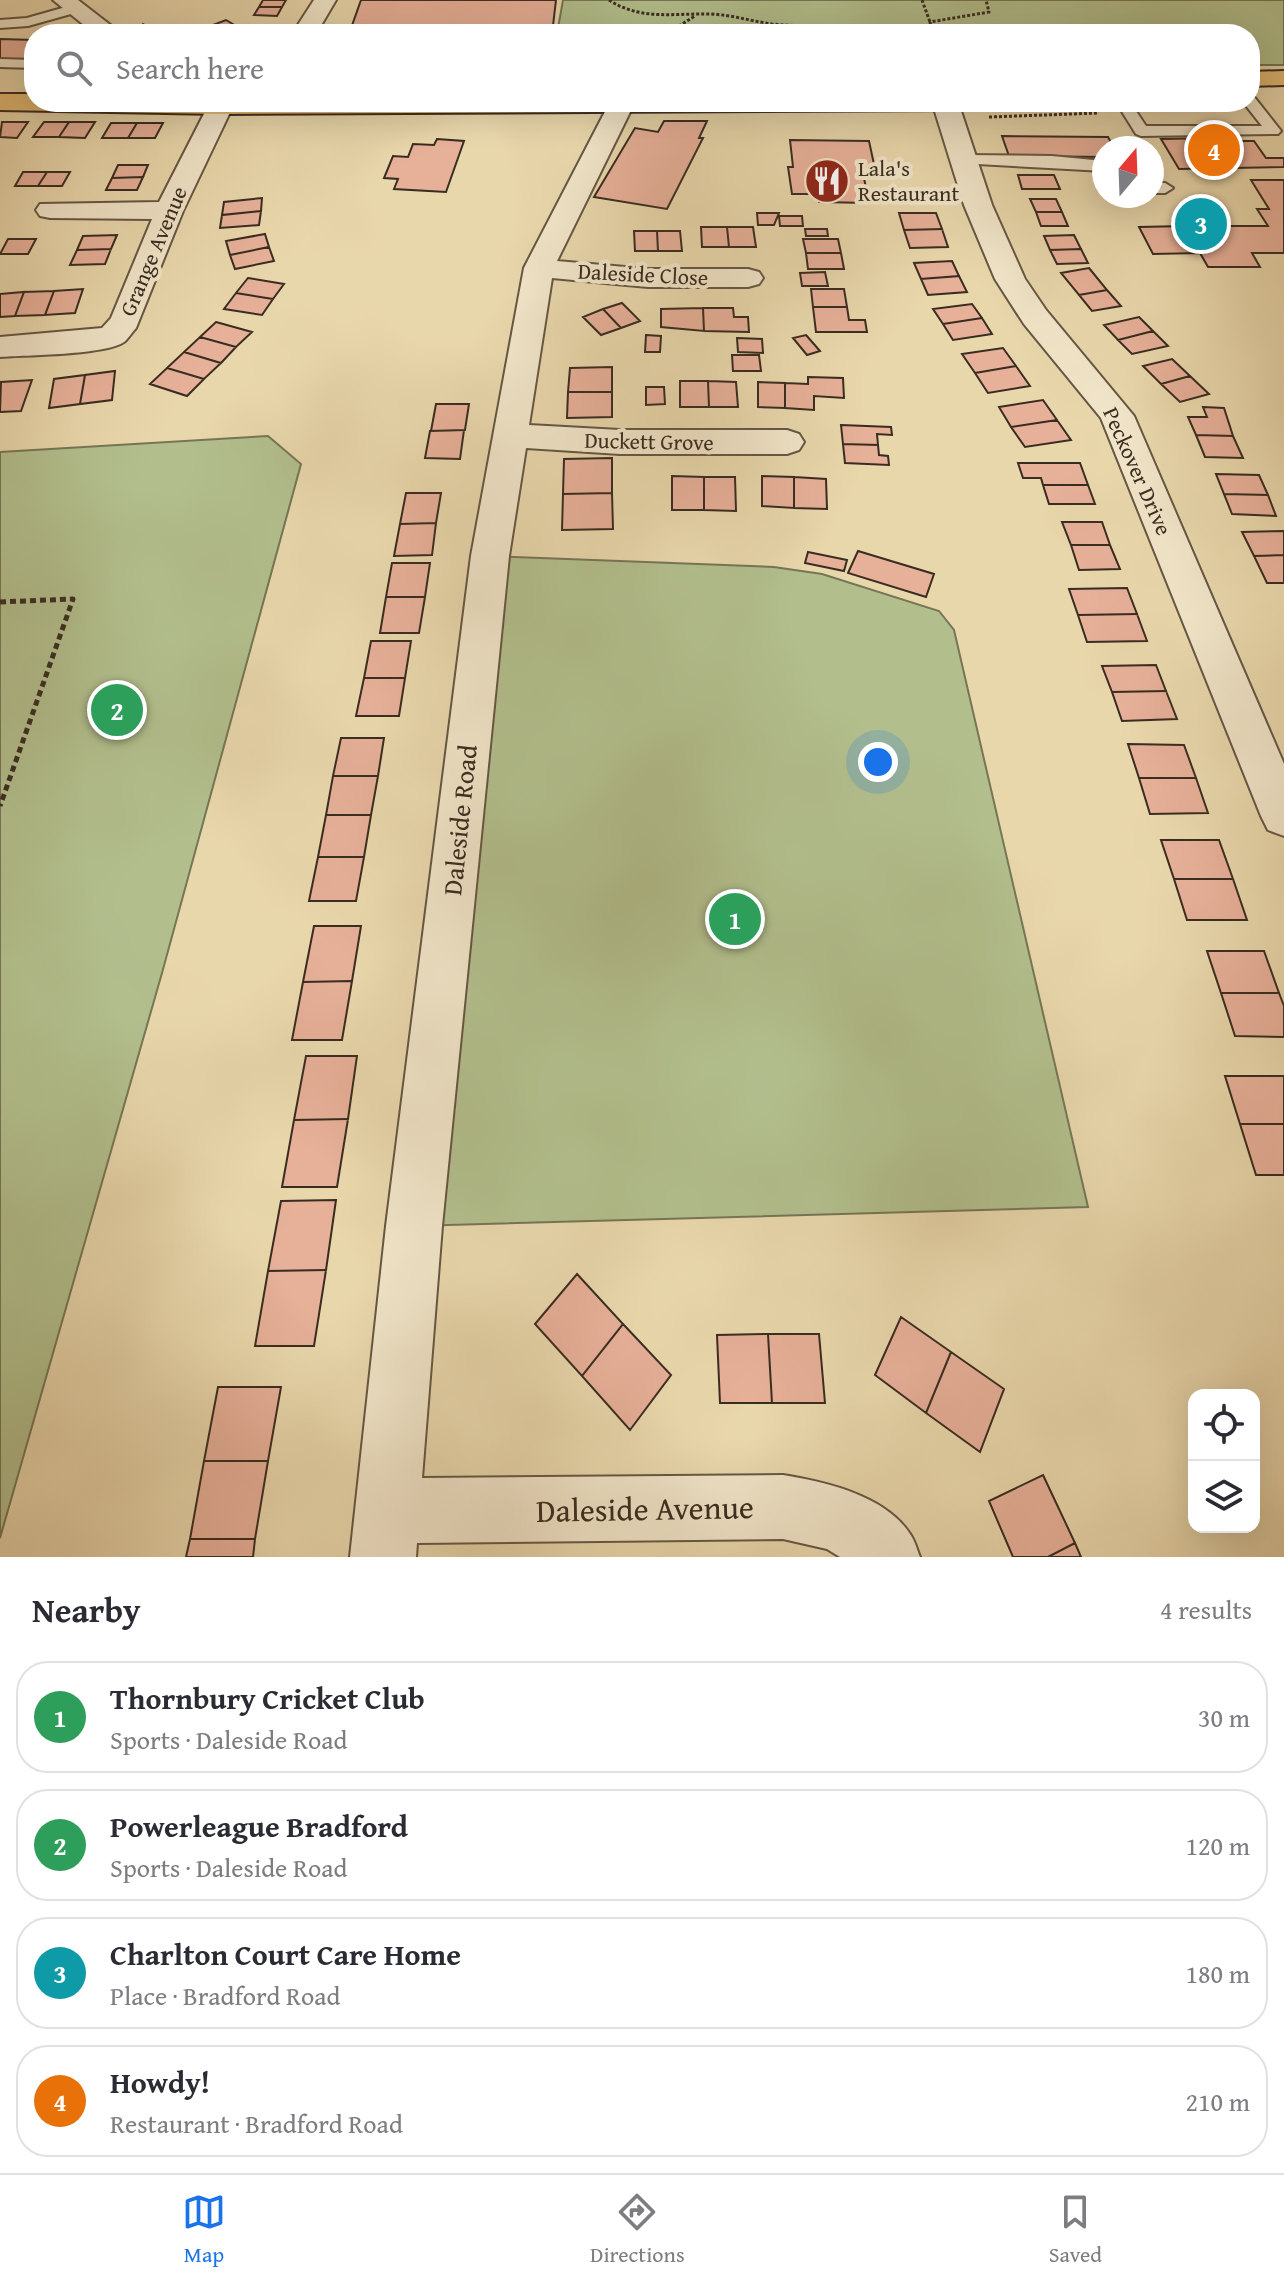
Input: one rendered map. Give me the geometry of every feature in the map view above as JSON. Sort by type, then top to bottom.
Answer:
[{"type":"highway","points":[[1260,79],[1284,78]]},
{"type":"highway","points":[[0,83],[24,83]]},
{"type":"highway","points":[[1260,101],[1284,101]]},
{"type":"highway","points":[[0,102],[24,102]]},
{"type":"street","points":[[310,24],[325,0]]},
{"type":"street","points":[[68,4],[96,24]]},
{"type":"street","name":"Grange Avenue","points":[[0,347],[78,342],[112,336],[125,321],[169,211],[217,112]]},
{"type":"street","name":"Daleside Road","points":[[385,1534],[414,1226],[483,619],[511,436],[539,268],[617,112]]},
{"type":"street","name":"Peckover Drive","points":[[948,112],[998,255],[1021,299],[1052,341],[1096,385],[1117,416],[1284,816]]},
{"type":"street","points":[[50,210],[169,211]]},
{"type":"street","name":"Daleside Close","points":[[539,268],[648,278],[748,278]]},
{"type":"street","name":"Duckett Grove","points":[[511,436],[620,442],[787,442]]},
{"type":"street","name":"Daleside Avenue","points":[[385,1534],[783,1507],[827,1515],[868,1535],[887,1557]]},
{"type":"lane","points":[[0,24],[28,22],[68,4]]},
{"type":"lane","points":[[0,63],[24,64]]},
{"type":"lane","points":[[1129,112],[1141,131],[1273,131],[1258,112]]},
{"type":"lane","points":[[965,160],[1092,165]]},
{"type":"path","points":[[609,0],[625,9],[674,17],[711,14],[777,24],[843,24]]},
{"type":"path","points":[[922,0],[930,22],[989,12],[986,0]]},
{"type":"path","points":[[683,24],[696,16]]},
{"type":"path","points":[[0,602],[73,599],[0,806]]},
{"type":"green space","points":[[563,0],[1284,0],[1284,65],[1260,65],[1260,24],[559,24]]},
{"type":"green space","points":[[268,436],[301,464],[162,973],[0,1538],[0,452]]},
{"type":"green space","points":[[490,556],[774,567],[822,574],[939,611],[954,630],[1088,1207],[414,1226]]},
{"type":"building","points":[[263,0],[286,0],[282,7],[259,7]]},
{"type":"building","points":[[361,0],[556,0],[553,24],[353,24]]},
{"type":"building","points":[[259,7],[282,7],[277,16],[254,15]]},
{"type":"building","points":[[0,39],[24,40],[24,60],[0,59]]},
{"type":"building","points":[[664,121],[707,121],[699,138],[703,138],[667,209],[594,197],[635,128],[658,132]]},
{"type":"building","points":[[2,122],[28,122],[17,138],[0,137]]},
{"type":"building","points":[[44,122],[69,122],[59,137],[33,137]]},
{"type":"building","points":[[69,122],[95,122],[85,138],[59,137]]},
{"type":"building","points":[[111,123],[137,123],[128,138],[102,138]]},
{"type":"building","points":[[137,123],[163,123],[155,138],[128,138]]},
{"type":"building","points":[[1002,136],[1092,137],[1092,157],[1009,156]]},
{"type":"building","points":[[437,139],[464,141],[446,192],[394,189],[398,179],[384,178],[393,156],[408,157],[413,144],[434,145]]},
{"type":"building","points":[[1164,139],[1254,141],[1266,158],[1284,158],[1284,167],[1179,169]]},
{"type":"building","name":"Lala's Restaurant","points":[[790,140],[869,141],[875,169],[862,168],[869,203],[819,202],[817,194],[792,194],[788,167],[793,167]]},
{"type":"building","points":[[118,165],[148,165],[143,177],[112,178]]},
{"type":"building","points":[[23,172],[47,172],[38,186],[15,186]]},
{"type":"building","points":[[47,172],[70,172],[62,186],[38,186]]},
{"type":"building","points":[[1018,175],[1054,175],[1060,189],[1022,189]]},
{"type":"building","points":[[143,177],[137,190],[106,190],[112,178]]},
{"type":"building","points":[[1251,180],[1284,180],[1284,253],[1252,253],[1260,267],[1208,267],[1200,253],[1153,254],[1139,227],[1185,226],[1182,222],[1268,226],[1257,209],[1269,209]]},
{"type":"building","points":[[262,198],[261,211],[222,215],[224,202]]},
{"type":"building","points":[[1030,199],[1056,199],[1062,212],[1036,212]]},
{"type":"building","points":[[261,211],[259,225],[220,228],[222,215]]},
{"type":"building","points":[[1036,212],[1062,212],[1068,226],[1041,226]]},
{"type":"building","points":[[757,213],[779,213],[774,225],[758,225]]},
{"type":"building","points":[[899,213],[936,213],[942,229],[904,230]]},
{"type":"building","points":[[779,216],[802,216],[803,226],[780,226]]},
{"type":"building","points":[[701,227],[727,227],[729,247],[702,247]]},
{"type":"building","points":[[727,227],[753,227],[756,247],[729,247]]},
{"type":"building","points":[[805,229],[827,229],[828,236],[806,236]]},
{"type":"building","points":[[942,229],[948,247],[910,248],[904,230]]},
{"type":"building","points":[[634,231],[657,231],[658,251],[635,251]]},
{"type":"building","points":[[657,231],[680,231],[682,251],[658,251]]},
{"type":"building","points":[[265,234],[269,247],[230,255],[226,241]]},
{"type":"building","points":[[117,235],[111,249],[77,250],[83,236]]},
{"type":"building","points":[[1074,235],[1081,249],[1050,250],[1044,236]]},
{"type":"building","points":[[8,239],[36,239],[28,254],[0,254]]},
{"type":"building","points":[[803,239],[838,239],[841,253],[806,253]]},
{"type":"building","points":[[269,247],[274,261],[235,269],[230,255]]},
{"type":"building","points":[[111,249],[105,264],[70,265],[77,250]]},
{"type":"building","points":[[1081,249],[1088,263],[1057,264],[1050,250]]},
{"type":"building","points":[[806,253],[841,253],[844,269],[808,269]]},
{"type":"building","points":[[952,261],[959,276],[921,279],[914,263]]},
{"type":"building","points":[[1089,268],[1107,290],[1079,295],[1061,273]]},
{"type":"building","points":[[825,272],[828,286],[802,286],[800,273]]},
{"type":"building","points":[[959,276],[967,292],[928,295],[921,279]]},
{"type":"building","points":[[248,278],[284,284],[273,299],[236,293]]},
{"type":"building","points":[[83,289],[75,313],[45,315],[54,291]]},
{"type":"building","points":[[811,289],[844,289],[847,307],[813,307]]},
{"type":"building","points":[[1107,290],[1121,306],[1092,311],[1079,295]]},
{"type":"building","points":[[54,291],[45,315],[15,316],[24,292]]},
{"type":"building","points":[[24,292],[15,316],[0,317],[0,294]]},
{"type":"building","points":[[236,293],[273,299],[262,315],[224,309]]},
{"type":"building","points":[[622,303],[640,321],[621,328],[603,309]]},
{"type":"building","points":[[972,304],[982,318],[943,324],[933,309]]},
{"type":"building","points":[[813,307],[847,307],[849,320],[865,320],[867,332],[816,332]]},
{"type":"building","points":[[703,308],[704,331],[661,327],[661,309]]},
{"type":"building","points":[[703,308],[733,308],[734,317],[748,317],[749,332],[704,331]]},
{"type":"building","points":[[603,309],[621,328],[601,335],[583,317]]},
{"type":"building","points":[[1139,317],[1153,331],[1118,340],[1104,325]]},
{"type":"building","points":[[982,318],[992,334],[953,340],[943,324]]},
{"type":"building","points":[[216,322],[252,332],[236,347],[200,337]]},
{"type":"building","points":[[1153,331],[1168,346],[1132,354],[1118,340]]},
{"type":"building","points":[[646,335],[661,336],[660,352],[645,352]]},
{"type":"building","points":[[806,335],[820,351],[807,355],[793,338]]},
{"type":"building","points":[[200,337],[236,347],[221,363],[184,352]]},
{"type":"building","points":[[737,338],[762,339],[763,353],[738,352]]},
{"type":"building","points":[[1003,348],[1016,366],[975,373],[962,354]]},
{"type":"building","points":[[184,352],[221,363],[204,379],[167,368]]},
{"type":"building","points":[[732,355],[759,355],[761,371],[733,371]]},
{"type":"building","points":[[1172,359],[1190,376],[1161,384],[1143,366]]},
{"type":"building","points":[[1016,366],[1030,386],[988,393],[975,373]]},
{"type":"building","points":[[612,367],[612,392],[568,392],[570,368]]},
{"type":"building","points":[[167,368],[204,379],[187,396],[150,384]]},
{"type":"building","points":[[115,371],[112,400],[80,404],[85,375]]},
{"type":"building","points":[[85,375],[80,404],[49,408],[54,379]]},
{"type":"building","points":[[1190,376],[1209,394],[1180,402],[1161,384]]},
{"type":"building","points":[[808,377],[843,378],[844,398],[814,396],[814,410],[785,408],[785,383],[808,384]]},
{"type":"building","points":[[32,380],[21,411],[0,412],[1,382]]},
{"type":"building","points":[[680,381],[708,381],[709,407],[680,407]]},
{"type":"building","points":[[708,381],[736,382],[738,407],[709,407]]},
{"type":"building","points":[[758,382],[785,383],[785,408],[758,407]]},
{"type":"building","points":[[646,387],[664,387],[665,404],[646,405]]},
{"type":"building","points":[[568,392],[612,392],[612,417],[567,418]]},
{"type":"building","points":[[1043,400],[1057,420],[1011,427],[999,407]]},
{"type":"building","points":[[436,404],[469,404],[465,430],[431,431]]},
{"type":"building","points":[[1203,407],[1224,408],[1233,436],[1196,435],[1188,417],[1207,417]]},
{"type":"building","points":[[1057,420],[1071,440],[1025,447],[1011,427]]},
{"type":"building","points":[[841,425],[891,427],[892,435],[877,434],[878,445],[843,444]]},
{"type":"building","points":[[464,430],[460,459],[425,458],[430,431]]},
{"type":"building","points":[[1196,435],[1233,436],[1243,458],[1205,457]]},
{"type":"building","points":[[843,444],[878,445],[879,455],[888,456],[889,465],[845,463]]},
{"type":"building","points":[[612,458],[612,493],[563,494],[564,459]]},
{"type":"building","points":[[1018,463],[1080,463],[1088,485],[1043,485],[1041,478],[1023,478]]},
{"type":"building","points":[[1216,474],[1259,475],[1268,495],[1224,494]]},
{"type":"building","points":[[672,476],[704,477],[704,510],[672,510]]},
{"type":"building","points":[[762,476],[794,477],[794,508],[762,506]]},
{"type":"building","points":[[704,477],[735,477],[736,511],[704,510]]},
{"type":"building","points":[[794,477],[826,479],[827,509],[794,508]]},
{"type":"building","points":[[1043,485],[1088,485],[1095,504],[1049,504]]},
{"type":"building","points":[[406,493],[441,493],[436,523],[400,524]]},
{"type":"building","points":[[612,493],[613,529],[562,530],[563,494]]},
{"type":"building","points":[[1224,494],[1268,495],[1276,516],[1232,514]]},
{"type":"building","points":[[1062,522],[1102,522],[1110,545],[1071,545]]},
{"type":"building","points":[[436,523],[432,555],[394,556],[400,524]]},
{"type":"building","points":[[1284,531],[1284,555],[1254,556],[1242,532]]},
{"type":"building","points":[[1071,545],[1110,545],[1120,569],[1079,570]]},
{"type":"building","points":[[858,551],[934,574],[926,597],[848,573]]},
{"type":"building","points":[[808,552],[847,560],[844,571],[805,563]]},
{"type":"building","points":[[1284,555],[1284,583],[1267,583],[1254,556]]},
{"type":"building","points":[[392,563],[430,563],[425,597],[386,597]]},
{"type":"building","points":[[1127,588],[1137,614],[1078,615],[1069,589]]},
{"type":"building","points":[[386,597],[425,597],[419,633],[380,633]]},
{"type":"building","points":[[1137,614],[1147,641],[1087,642],[1078,615]]},
{"type":"building","points":[[371,641],[411,641],[405,678],[364,678]]},
{"type":"building","points":[[1156,665],[1166,691],[1112,692],[1102,666]]},
{"type":"building","points":[[364,678],[405,678],[399,716],[356,716]]},
{"type":"building","points":[[1166,691],[1177,719],[1122,721],[1112,692]]},
{"type":"building","points":[[341,738],[384,738],[378,776],[333,776]]},
{"type":"building","points":[[1128,744],[1184,745],[1196,778],[1139,778]]},
{"type":"building","points":[[333,776],[378,776],[371,815],[326,815]]},
{"type":"building","points":[[1139,778],[1196,778],[1208,813],[1150,814]]},
{"type":"building","points":[[326,815],[371,815],[364,857],[318,857]]},
{"type":"building","points":[[1161,840],[1219,840],[1233,879],[1174,879]]},
{"type":"building","points":[[318,857],[364,857],[356,901],[309,901]]},
{"type":"building","points":[[1174,879],[1233,879],[1247,920],[1187,920]]},
{"type":"building","points":[[314,926],[361,926],[352,981],[303,982]]},
{"type":"building","points":[[1207,951],[1264,951],[1279,993],[1221,993]]},
{"type":"building","points":[[352,981],[342,1040],[292,1040],[303,982]]},
{"type":"building","points":[[1221,993],[1279,993],[1284,1006],[1284,1037],[1235,1036]]},
{"type":"building","points":[[306,1056],[357,1056],[348,1119],[294,1120]]},
{"type":"building","points":[[1225,1076],[1284,1076],[1284,1124],[1240,1124]]},
{"type":"building","points":[[348,1119],[337,1187],[282,1187],[294,1120]]},
{"type":"building","points":[[1240,1124],[1284,1124],[1284,1175],[1256,1175]]},
{"type":"building","points":[[336,1200],[326,1270],[268,1271],[281,1201]]},
{"type":"building","points":[[326,1270],[314,1346],[255,1346],[268,1271]]},
{"type":"building","points":[[577,1274],[623,1324],[582,1376],[535,1324]]},
{"type":"building","points":[[901,1317],[951,1352],[926,1413],[875,1375]]},
{"type":"building","points":[[623,1324],[671,1375],[630,1430],[582,1376]]},
{"type":"building","points":[[768,1334],[819,1334],[825,1403],[772,1403]]},
{"type":"building","points":[[768,1334],[772,1403],[720,1403],[717,1335]]},
{"type":"building","points":[[951,1352],[1004,1389],[980,1452],[926,1413]]},
{"type":"building","points":[[218,1387],[281,1387],[268,1461],[204,1461]]},
{"type":"building","points":[[204,1461],[268,1461],[255,1539],[190,1539]]},
{"type":"building","points":[[1043,1475],[1075,1543],[1048,1557],[1013,1557],[989,1501]]},
{"type":"building","points":[[190,1539],[255,1539],[253,1557],[186,1557]]},
{"type":"building","points":[[1075,1543],[1081,1557],[1048,1557]]},
{"type":"place","name":"Howdy!","points":[[1214,150]]},
{"type":"place","name":"Lala's Restaurant","points":[[827,181]]},
{"type":"place","name":"Charlton Court Care Home","points":[[1201,224]]},
{"type":"place","name":"Powerleague Bradford","points":[[117,710]]},
{"type":"place","name":"Thornbury Cricket Club","points":[[735,919]]}]
